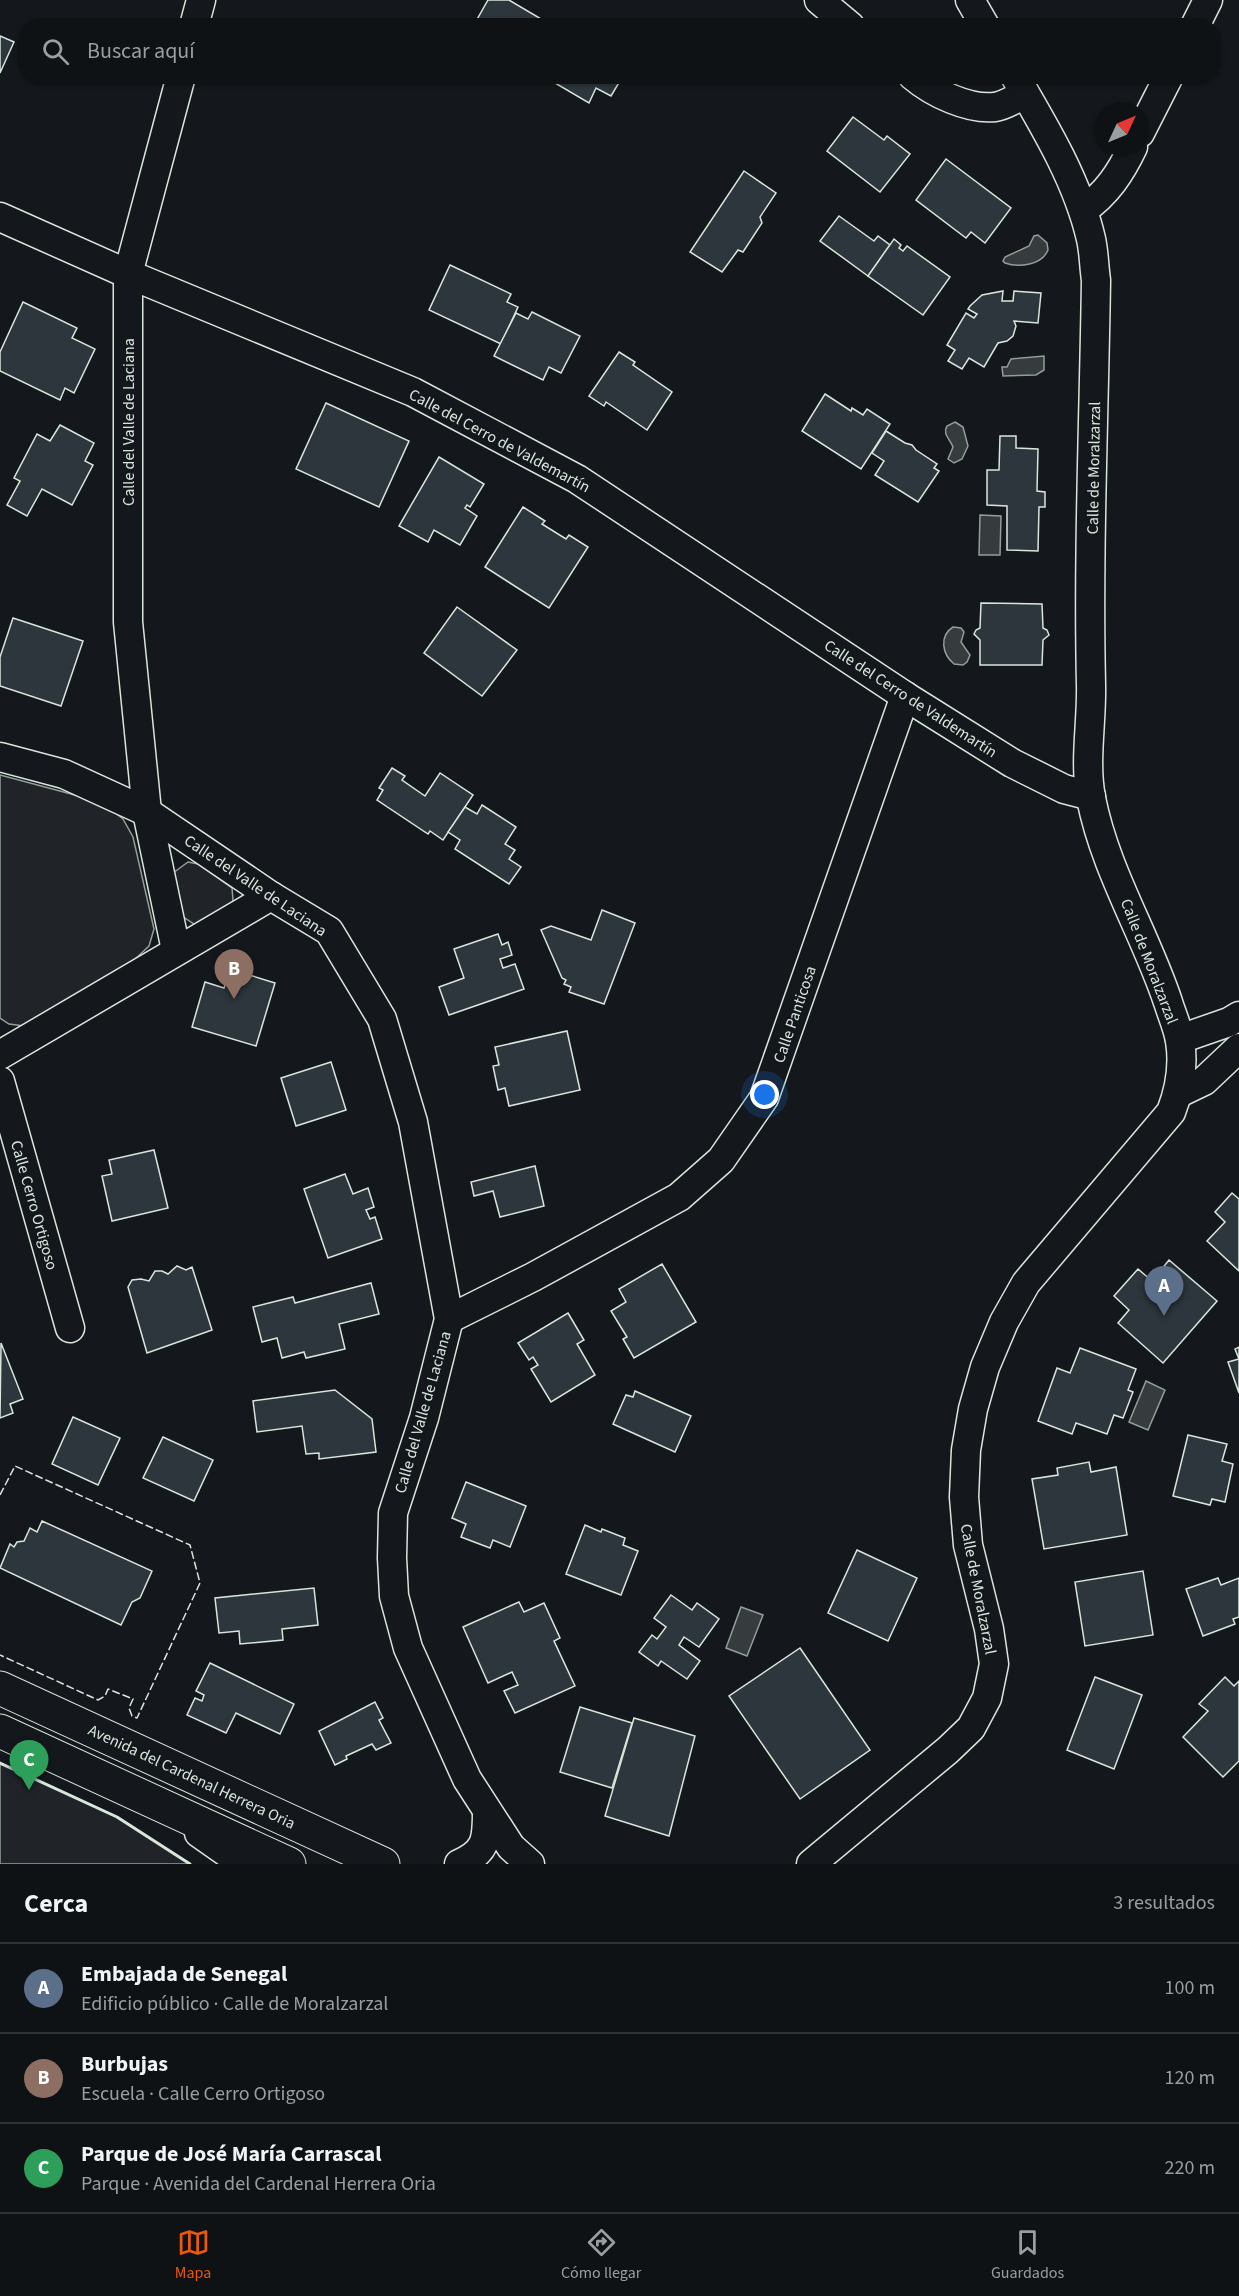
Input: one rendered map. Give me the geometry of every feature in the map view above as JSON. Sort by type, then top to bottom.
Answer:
[{"type":"main road","name":"Avenida del Cardenal Herrera Oria","points":[[0,1688],[383,1864]]},
{"type":"main road","points":[[0,1731],[289,1864]]},
{"type":"street","points":[[196,18],[201,0]]},
{"type":"street","points":[[819,0],[840,18]]},
{"type":"street","points":[[970,0],[980,18]]},
{"type":"street","points":[[1199,18],[1208,0]]},
{"type":"street","name":"Calle del Valle de Laciana","points":[[178,84],[128,274],[128,622],[147,812],[272,896],[329,931],[382,1019],[413,1122],[449,1319],[424,1418],[393,1513],[394,1596],[408,1648],[467,1779],[511,1847],[530,1864]]},
{"type":"street","points":[[926,84],[940,93],[978,106],[996,107],[1020,85]]},
{"type":"street","points":[[1149,115],[1165,84]]},
{"type":"street","name":"Calle de Moralzarzal","points":[[812,1864],[948,1750],[971,1728],[987,1698],[993,1664],[989,1629],[968,1545],[964,1497],[966,1450],[972,1408],[985,1367],[1004,1322],[1026,1283],[1171,1112],[1179,1093],[1182,1056],[1180,1039],[1162,983],[1102,843],[1090,796],[1088,753],[1091,691],[1090,616],[1096,280],[1092,241],[1083,210],[1061,161],[1020,85]]},
{"type":"street","points":[[1083,210],[1096,201],[1109,187],[1129,156]]},
{"type":"street","name":"Calle del Cerro de Valdemartín","points":[[0,217],[128,274],[413,392],[577,479],[905,696],[1012,763],[1064,789],[1090,796]]},
{"type":"street","name":"Calle Panticosa","points":[[449,1319],[533,1277],[679,1197],[721,1160],[764,1098],[905,696]]},
{"type":"street","points":[[0,757],[63,774],[147,812],[177,950]]},
{"type":"street","points":[[0,1055],[272,896]]},
{"type":"street","points":[[1180,1039],[1229,1022],[1239,1016]]},
{"type":"street","points":[[1179,1093],[1204,1081],[1227,1065],[1239,1048]]},
{"type":"street","name":"Calle Cerro Ortigoso","points":[[0,1081],[70,1328]]},
{"type":"street","points":[[150,1800],[243,1864]]},
{"type":"street","points":[[459,1864],[473,1858],[481,1850],[487,1835],[487,1812]]},
{"type":"shaded area","points":[[1038,235],[1047,243],[1048,250],[1041,259],[1023,265],[1003,261],[1005,257],[1029,246],[1034,236]]},
{"type":"shaded area","points":[[1044,356],[1044,370],[1036,375],[1003,376],[1002,367],[1007,367],[1011,359]]},
{"type":"shaded area","points":[[955,422],[963,427],[968,446],[962,459],[954,463],[948,459],[953,447],[945,432],[947,426]]},
{"type":"shaded area","points":[[980,515],[1001,516],[1000,555],[979,555]]},
{"type":"shaded area","points":[[953,627],[961,628],[964,632],[961,642],[970,655],[963,665],[954,664],[945,650],[944,640]]},
{"type":"shaded area","points":[[0,775],[101,802],[123,819],[133,837],[154,929],[149,946],[131,963],[24,1026],[9,1024],[0,1018]]},
{"type":"shaded area","points":[[188,862],[198,864],[232,888],[231,907],[200,928],[182,916],[173,873]]},
{"type":"shaded area","points":[[1146,1381],[1165,1390],[1148,1430],[1129,1422]]},
{"type":"shaded area","points":[[741,1607],[763,1615],[747,1656],[726,1648]]},
{"type":"shaded area","points":[[0,1763],[117,1817],[190,1864],[0,1864]]},
{"type":"building","points":[[488,0],[509,0],[539,18],[478,18]]},
{"type":"building","points":[[0,36],[14,42],[0,73]]},
{"type":"building","points":[[557,84],[618,84],[611,96],[596,88],[589,103]]},
{"type":"building","points":[[853,117],[884,140],[887,136],[910,154],[880,192],[827,151]]},
{"type":"building","points":[[946,159],[1011,208],[985,243],[971,232],[966,238],[916,200]]},
{"type":"building","points":[[744,171],[776,193],[760,217],[762,223],[743,252],[738,250],[722,272],[690,252]]},
{"type":"building","points":[[839,216],[874,241],[878,236],[890,245],[868,276],[820,241]]},
{"type":"building","points":[[894,239],[901,245],[899,248],[903,251],[907,246],[950,277],[923,315],[868,276]]},
{"type":"building","points":[[450,265],[511,294],[507,302],[518,307],[501,344],[429,310]]},
{"type":"building","points":[[1003,291],[1002,301],[1013,301],[1014,291],[1041,293],[1038,323],[1014,321],[1016,326],[1013,336],[1007,341],[998,343],[984,367],[969,358],[962,369],[948,361],[955,350],[947,345],[966,313],[974,318],[977,314],[968,309],[970,306],[982,295]]},
{"type":"building","points":[[23,302],[77,328],[72,338],[95,349],[74,393],[65,388],[60,400],[0,371],[0,352]]},
{"type":"building","points":[[532,312],[580,336],[561,373],[549,367],[543,380],[494,356],[516,313],[528,319]]},
{"type":"building","points":[[619,352],[635,362],[633,365],[672,392],[647,430],[606,402],[604,406],[589,396]]},
{"type":"building","points":[[825,394],[851,411],[852,408],[863,415],[867,409],[890,424],[861,469],[802,431]]},
{"type":"building","points":[[326,403],[409,441],[379,507],[296,469]]},
{"type":"building","points":[[60,425],[94,443],[85,461],[93,465],[72,505],[42,489],[27,516],[7,505],[20,481],[14,478],[37,434],[50,441]]},
{"type":"building","points":[[886,431],[912,445],[937,464],[934,468],[939,471],[918,502],[875,475],[884,461],[872,453]]},
{"type":"building","points":[[1000,436],[1016,436],[1016,448],[1038,449],[1037,491],[1045,492],[1045,507],[1039,507],[1038,551],[1007,550],[1007,506],[987,505],[987,470],[999,470]]},
{"type":"building","points":[[439,457],[484,484],[470,507],[467,505],[465,508],[477,516],[460,545],[434,530],[428,542],[399,526]]},
{"type":"building","points":[[523,507],[545,521],[542,524],[566,539],[569,535],[588,547],[549,608],[485,567]]},
{"type":"building","points":[[981,603],[1042,604],[1043,628],[1049,635],[1043,640],[1042,665],[980,665],[980,640],[974,634],[980,628]]},
{"type":"building","points":[[457,607],[517,650],[482,696],[424,653]]},
{"type":"building","points":[[13,618],[83,641],[61,706],[0,686],[0,657]]},
{"type":"building","points":[[392,768],[405,776],[402,780],[425,796],[440,773],[473,795],[443,840],[430,831],[428,834],[377,800],[383,790],[379,788]]},
{"type":"building","points":[[482,805],[516,827],[505,844],[515,850],[509,859],[521,867],[509,884],[455,849],[460,840],[448,832],[465,807],[477,814]]},
{"type":"building","points":[[602,910],[635,923],[604,1004],[569,992],[571,987],[564,984],[566,980],[562,978],[541,930],[551,926],[591,940]]},
{"type":"building","points":[[498,934],[502,945],[508,942],[512,955],[500,959],[503,968],[515,964],[524,989],[449,1015],[439,987],[464,978],[454,949]]},
{"type":"building","points":[[230,969],[275,983],[256,1046],[192,1027],[205,982],[224,988]]},
{"type":"building","points":[[567,1031],[580,1090],[509,1106],[505,1088],[498,1090],[493,1066],[499,1065],[495,1047]]},
{"type":"building","points":[[331,1062],[346,1110],[296,1126],[281,1078]]},
{"type":"building","points":[[154,1150],[168,1208],[112,1221],[102,1176],[112,1174],[109,1160]]},
{"type":"building","points":[[535,1166],[544,1206],[500,1217],[493,1191],[474,1196],[471,1182]]},
{"type":"building","points":[[345,1174],[353,1194],[368,1188],[374,1207],[366,1210],[370,1219],[375,1217],[382,1239],[328,1258],[304,1189]]},
{"type":"building","points":[[1232,1193],[1239,1199],[1239,1271],[1207,1241],[1225,1222],[1215,1212]]},
{"type":"building","points":[[1169,1260],[1217,1301],[1163,1363],[1118,1323],[1129,1310],[1114,1296],[1138,1269],[1152,1281]]},
{"type":"building","points":[[662,1264],[696,1322],[634,1358],[623,1339],[627,1337],[611,1311],[626,1302],[619,1289]]},
{"type":"building","points":[[177,1266],[186,1270],[192,1267],[212,1330],[147,1353],[128,1287],[132,1280],[149,1281],[155,1271],[168,1274]]},
{"type":"building","points":[[371,1283],[379,1314],[339,1324],[345,1349],[306,1358],[304,1352],[282,1358],[277,1338],[262,1342],[253,1307],[293,1297],[295,1303]]},
{"type":"building","points":[[568,1313],[584,1340],[577,1344],[595,1375],[551,1402],[531,1369],[538,1365],[533,1357],[529,1360],[518,1343]]},
{"type":"building","points":[[1,1343],[23,1399],[10,1404],[13,1413],[0,1418]]},
{"type":"building","points":[[1239,1347],[1239,1359],[1235,1349]]},
{"type":"building","points":[[1080,1348],[1136,1369],[1128,1390],[1133,1392],[1123,1418],[1114,1415],[1107,1434],[1076,1423],[1072,1434],[1038,1421],[1057,1368],[1070,1373]]},
{"type":"building","points":[[1239,1359],[1239,1393],[1228,1362]]},
{"type":"building","points":[[335,1390],[372,1419],[376,1452],[319,1459],[319,1453],[306,1454],[302,1426],[257,1432],[253,1401]]},
{"type":"building","points":[[635,1391],[691,1416],[675,1452],[613,1424],[626,1395],[633,1397]]},
{"type":"building","points":[[73,1417],[120,1438],[98,1485],[52,1464]]},
{"type":"building","points":[[1188,1435],[1227,1444],[1222,1461],[1233,1464],[1225,1502],[1212,1499],[1210,1505],[1173,1496]]},
{"type":"building","points":[[163,1437],[213,1460],[194,1501],[143,1478]]},
{"type":"building","points":[[1089,1462],[1091,1472],[1116,1467],[1127,1535],[1044,1549],[1032,1479],[1058,1475],[1057,1468]]},
{"type":"building","points":[[466,1482],[526,1506],[510,1547],[493,1540],[490,1548],[461,1537],[466,1524],[452,1518]]},
{"type":"building","points":[[42,1521],[152,1571],[140,1598],[132,1602],[121,1625],[0,1568],[10,1544],[14,1547],[17,1542],[24,1541],[30,1528],[37,1532]]},
{"type":"building","points":[[585,1525],[625,1538],[623,1545],[638,1551],[621,1595],[566,1574]]},
{"type":"building","points":[[857,1550],[917,1578],[888,1641],[828,1613]]},
{"type":"building","points":[[1143,1571],[1153,1635],[1085,1646],[1075,1582]]},
{"type":"building","points":[[1218,1578],[1221,1585],[1239,1578],[1239,1617],[1233,1619],[1235,1624],[1203,1636],[1186,1589]]},
{"type":"building","points":[[314,1588],[318,1625],[282,1629],[283,1640],[240,1644],[239,1631],[219,1633],[215,1598]]},
{"type":"building","points":[[671,1595],[692,1610],[697,1603],[719,1619],[699,1647],[684,1637],[679,1645],[700,1661],[687,1679],[661,1661],[658,1666],[639,1652],[652,1635],[657,1639],[666,1627],[654,1618]]},
{"type":"building","points":[[519,1602],[524,1612],[544,1603],[560,1638],[554,1641],[575,1686],[515,1713],[504,1691],[518,1685],[512,1672],[488,1683],[463,1627]]},
{"type":"building","points":[[800,1648],[870,1750],[800,1799],[729,1696]]},
{"type":"building","points":[[210,1663],[294,1704],[280,1734],[236,1713],[226,1733],[187,1715],[195,1698],[202,1701],[204,1695],[196,1691]]},
{"type":"building","points":[[1095,1677],[1142,1695],[1114,1769],[1067,1750]]},
{"type":"building","points":[[1225,1677],[1234,1686],[1239,1681],[1239,1761],[1223,1777],[1183,1737],[1208,1711],[1199,1704]]},
{"type":"building","points":[[375,1702],[383,1718],[379,1720],[391,1743],[376,1750],[372,1744],[346,1756],[347,1759],[335,1765],[319,1731]]},
{"type":"building","points":[[580,1707],[632,1723],[612,1788],[560,1772]]},
{"type":"building","points":[[634,1718],[695,1736],[669,1836],[605,1816]]},
{"type":"fence","points":[[0,1495],[15,1466],[190,1545],[200,1583],[137,1718],[132,1716],[129,1708],[133,1699],[108,1689],[105,1696],[98,1700],[0,1655]]},
{"type":"wall","points":[[0,1763],[117,1817],[190,1864]]},
{"type":"place","name":"Burbujas","points":[[234,999]]},
{"type":"place","name":"Embajada de Senegal","points":[[1164,1316]]},
{"type":"place","name":"Parque de José María Carrascal","points":[[29,1790]]}]
